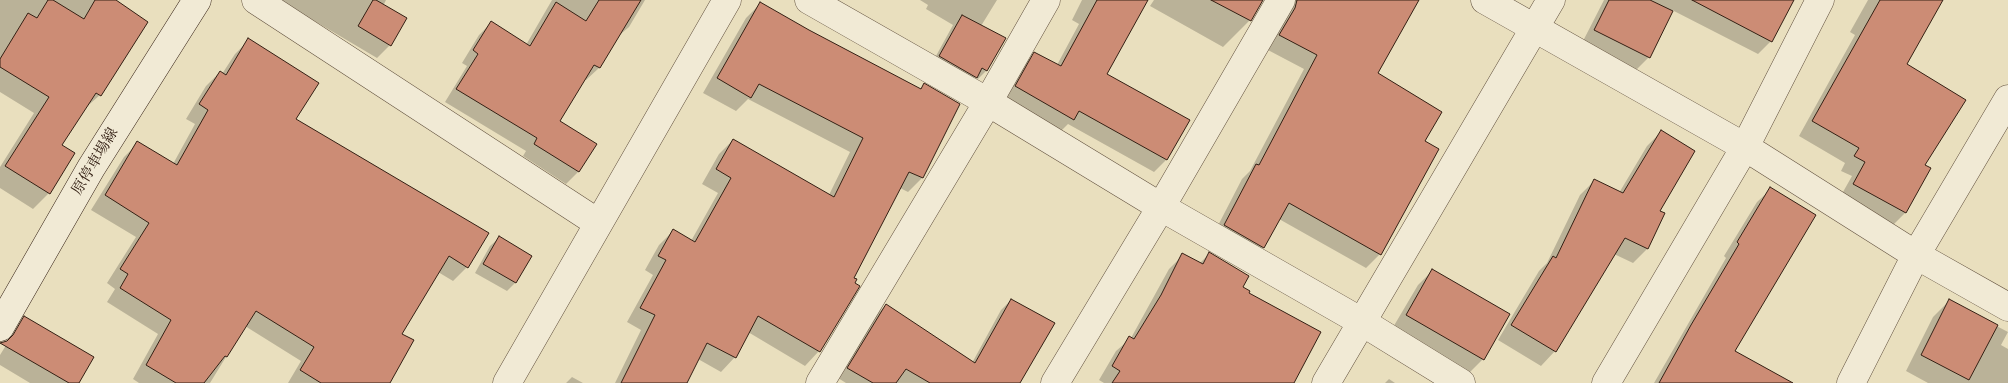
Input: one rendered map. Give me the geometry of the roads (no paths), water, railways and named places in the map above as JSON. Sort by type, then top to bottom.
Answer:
[{"type":"street","name":"原停車場線","points":[[0,326],[92,168],[197,0]]},
{"type":"street","points":[[256,0],[598,223]]},
{"type":"street","points":[[507,383],[728,0]]},
{"type":"street","points":[[809,0],[988,102],[1161,207],[1362,322],[1461,383]]},
{"type":"street","points":[[820,383],[988,102],[1046,0]]},
{"type":"street","points":[[1055,383],[1161,207],[1281,0]]},
{"type":"street","points":[[1485,0],[1745,147],[1916,255],[2008,306]]},
{"type":"street","points":[[1326,383],[1551,0]]},
{"type":"street","points":[[1606,383],[1745,147],[1820,0]]},
{"type":"street","points":[[1851,383],[1916,255],[2008,99]]}]
